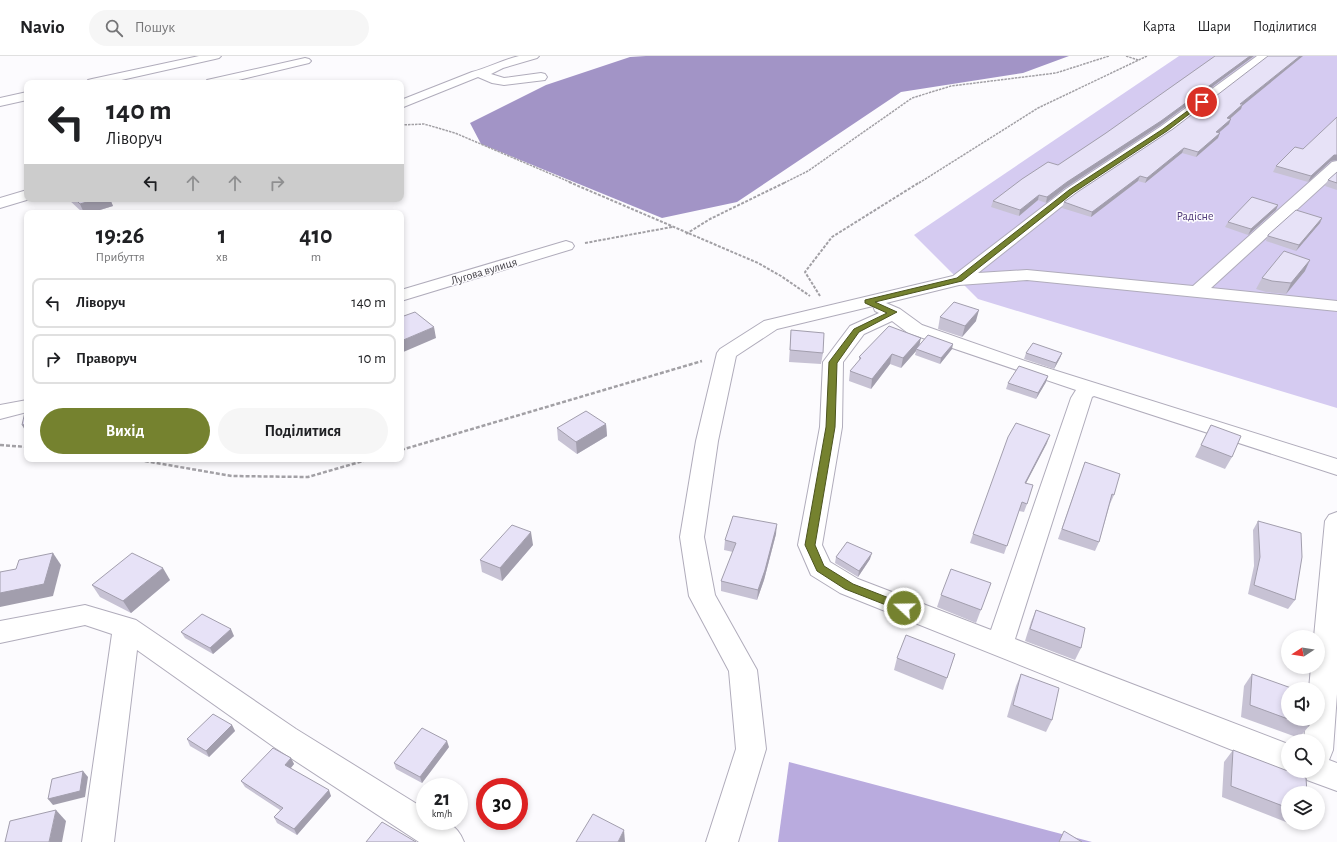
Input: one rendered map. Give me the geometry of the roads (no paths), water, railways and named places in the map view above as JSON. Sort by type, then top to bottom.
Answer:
[{"type":"street","points":[[104,80],[215,56]]},
{"type":"street","points":[[404,103],[480,74],[494,66],[533,56]]},
{"type":"street","points":[[959,280],[1071,192],[1165,130],[1264,56]]},
{"type":"street","points":[[224,80],[305,61]]},
{"type":"street","points":[[448,72],[480,74],[490,79],[502,81],[541,77]]},
{"type":"street","points":[[0,102],[24,97]]},
{"type":"street","points":[[1198,291],[1337,165]]},
{"type":"street","points":[[0,203],[24,196]]},
{"type":"street","name":"Лугова вулиця","points":[[404,295],[566,246]]},
{"type":"street","points":[[722,842],[751,749],[743,670],[702,596],[692,537],[707,441],[727,353],[771,325],[959,280],[1027,275],[1337,306]]},
{"type":"street","points":[[868,302],[894,312],[915,329],[1018,365],[1337,467]]},
{"type":"street","points":[[894,312],[857,330],[833,362],[830,427],[810,545],[820,568],[849,586],[1281,755]]},
{"type":"street","points":[[999,645],[1081,398],[1084,393],[1093,389]]},
{"type":"street","points":[[0,412],[24,407]]},
{"type":"street","points":[[1319,734],[1337,521]]},
{"type":"street","points":[[0,632],[85,615],[126,628],[284,738],[448,842]]},
{"type":"street","points":[[98,842],[126,628]]},
{"type":"street","points":[[1325,773],[1337,777]]},
{"type":"park label","name":"Радісне","points":[[1195,216]]}]
